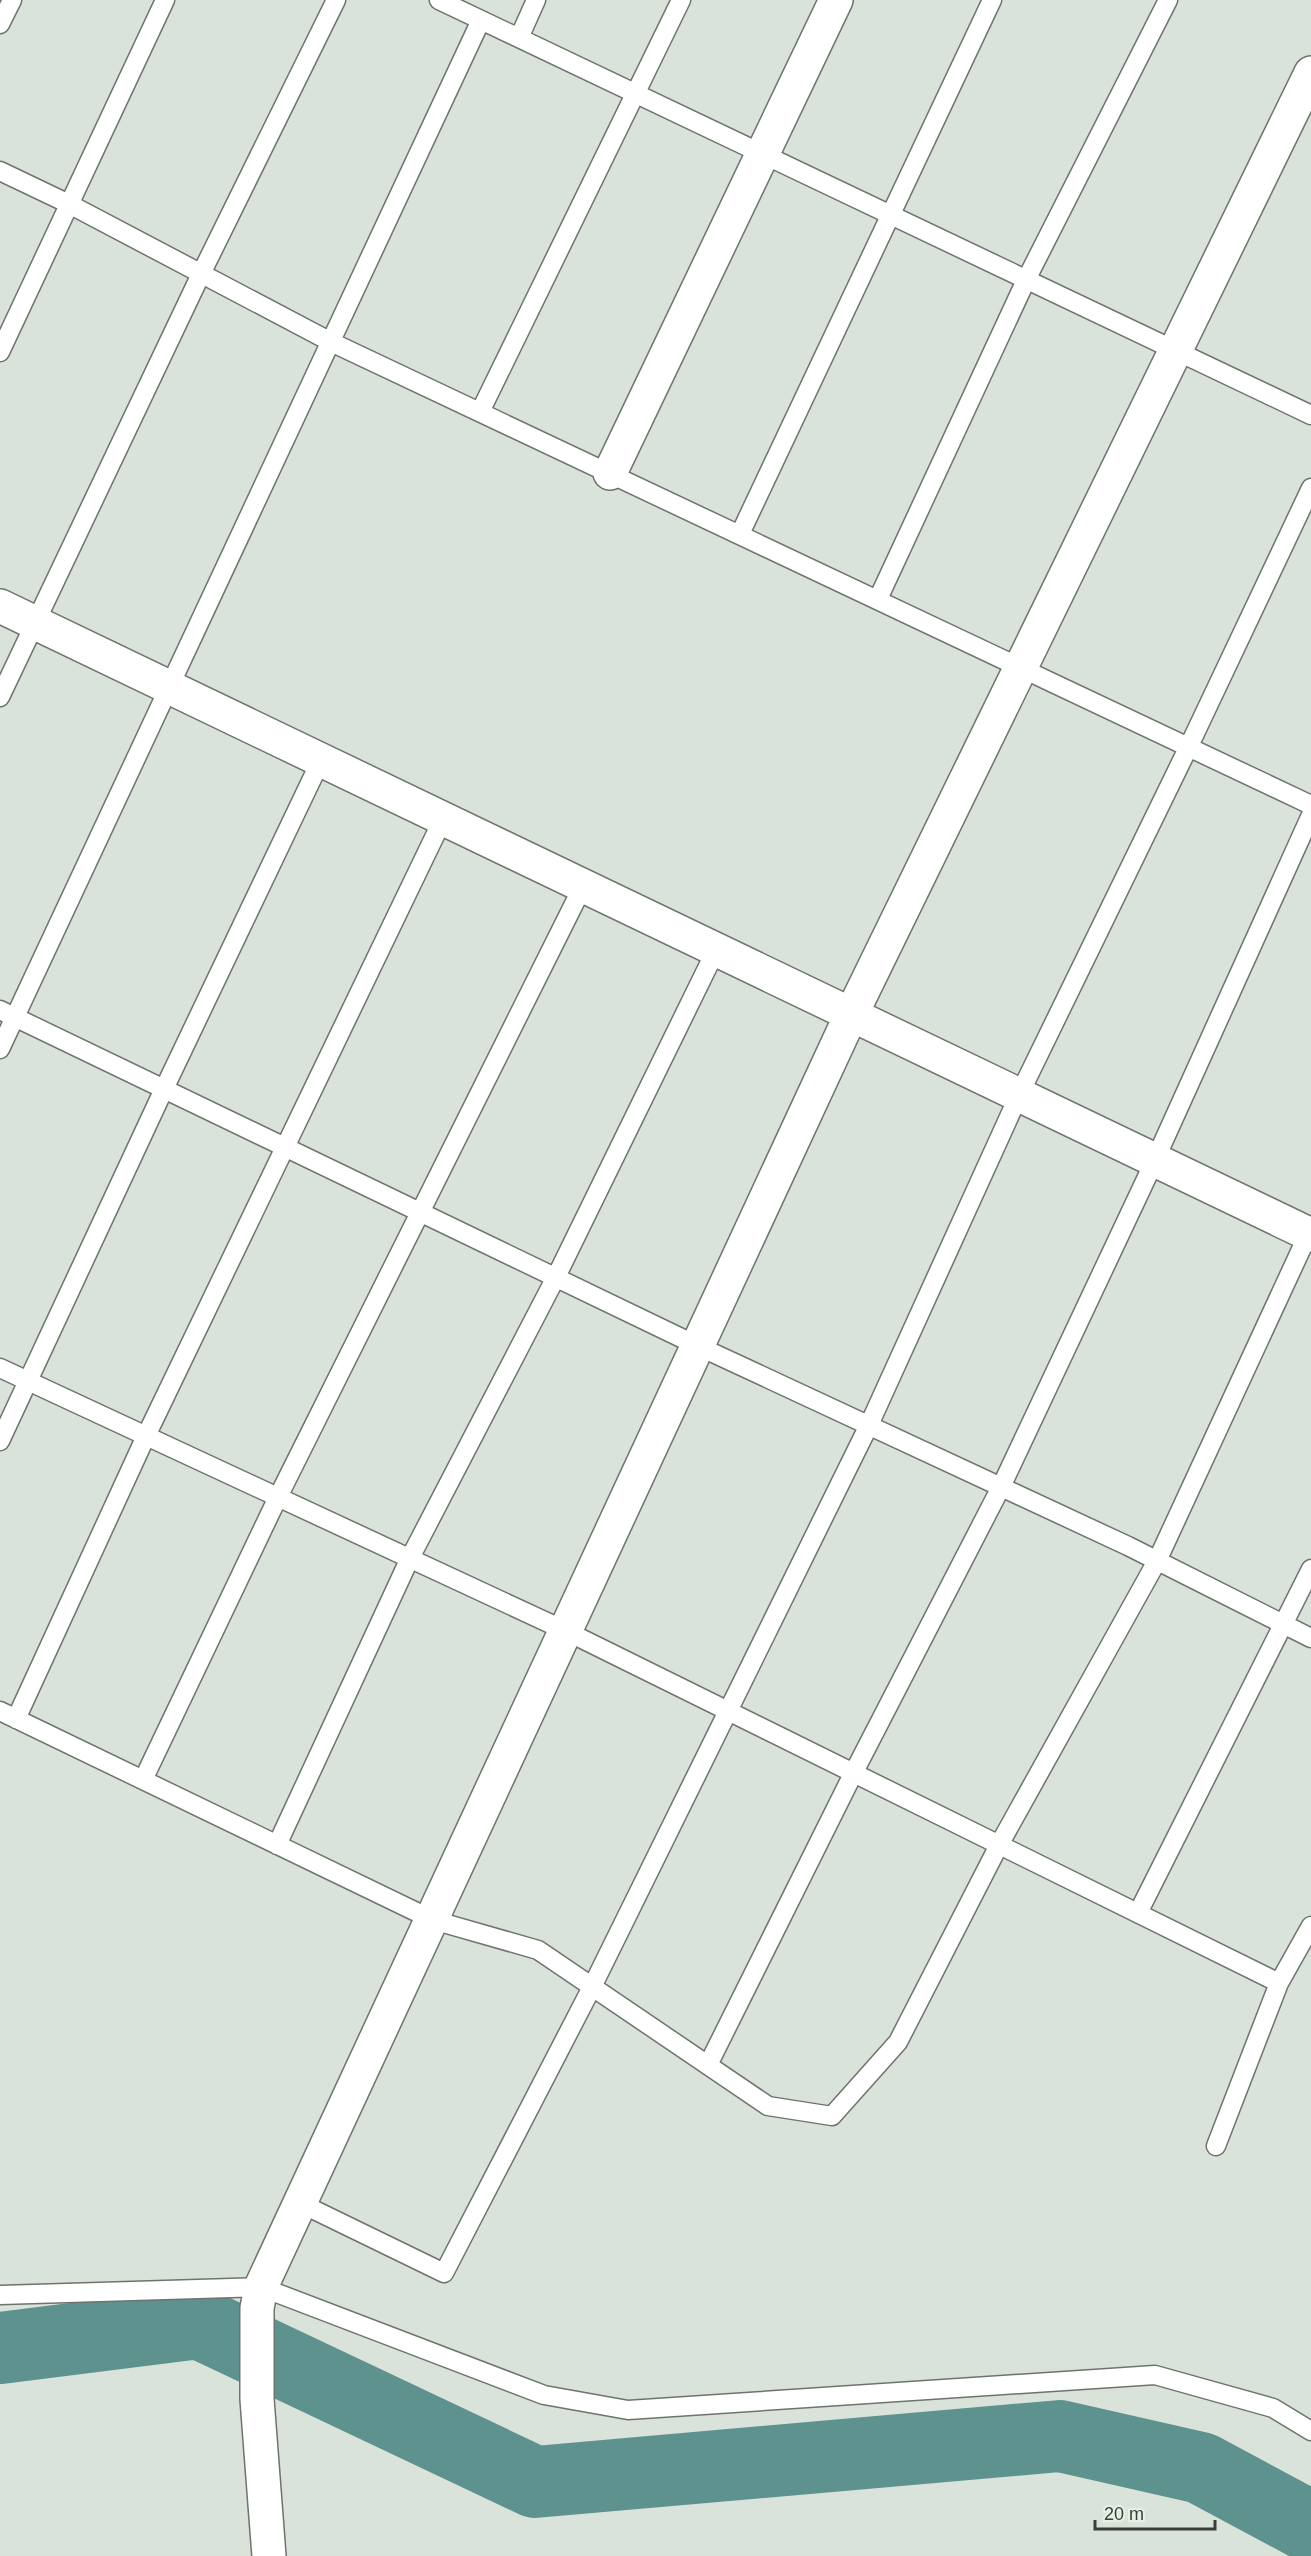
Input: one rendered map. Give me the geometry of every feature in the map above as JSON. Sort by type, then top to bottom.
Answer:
[{"type":"street","points":[[610,473],[836,0]]},
{"type":"street","points":[[269,2556],[257,2399],[259,2297],[300,2202],[433,1920],[851,1015],[1311,73]]},
{"type":"street","points":[[0,606],[851,1015],[1310,1232]]},
{"type":"lane","points":[[0,24],[12,0]]},
{"type":"lane","points":[[0,352],[165,0]]},
{"type":"lane","points":[[0,697],[201,274],[336,0]]},
{"type":"lane","points":[[439,0],[1311,415]]},
{"type":"lane","points":[[519,38],[536,0]]},
{"type":"lane","points":[[480,412],[681,0]]},
{"type":"lane","points":[[740,534],[992,0]]},
{"type":"lane","points":[[878,599],[1027,278],[1168,0]]},
{"type":"lane","points":[[0,1049],[8,1014],[170,688],[481,20]]},
{"type":"lane","points":[[0,171],[69,204],[331,342],[1311,805]]},
{"type":"lane","points":[[300,2202],[444,2273],[592,1987],[869,1425],[1019,1095],[1189,746],[1311,488]]},
{"type":"lane","points":[[0,1441],[321,760]]},
{"type":"lane","points":[[708,2065],[854,1772],[1001,1487],[1155,1160],[1311,815]]},
{"type":"lane","points":[[443,819],[146,1436],[8,1715],[433,1920],[538,1950],[768,2106],[831,2116],[898,2042],[999,1845],[1157,1561],[1310,1232]]},
{"type":"lane","points":[[143,1780],[278,1497],[583,886]]},
{"type":"lane","points":[[277,1845],[410,1558],[556,1277],[716,950]]},
{"type":"lane","points":[[8,1014],[698,1346],[1157,1561],[1311,1638]]},
{"type":"lane","points":[[0,1368],[566,1631],[1279,1983]]},
{"type":"lane","points":[[1138,1913],[1285,1625],[1311,1569]]},
{"type":"lane","points":[[1216,2146],[1279,1983],[1311,1926]]},
{"type":"lane","points":[[0,2295],[259,2297],[544,2395],[628,2410],[1155,2375],[1273,2408],[1311,2431]]},
{"type":"waterway","points":[[0,2348],[199,2323],[535,2482],[1060,2436],[1201,2468],[1311,2527]]}]
